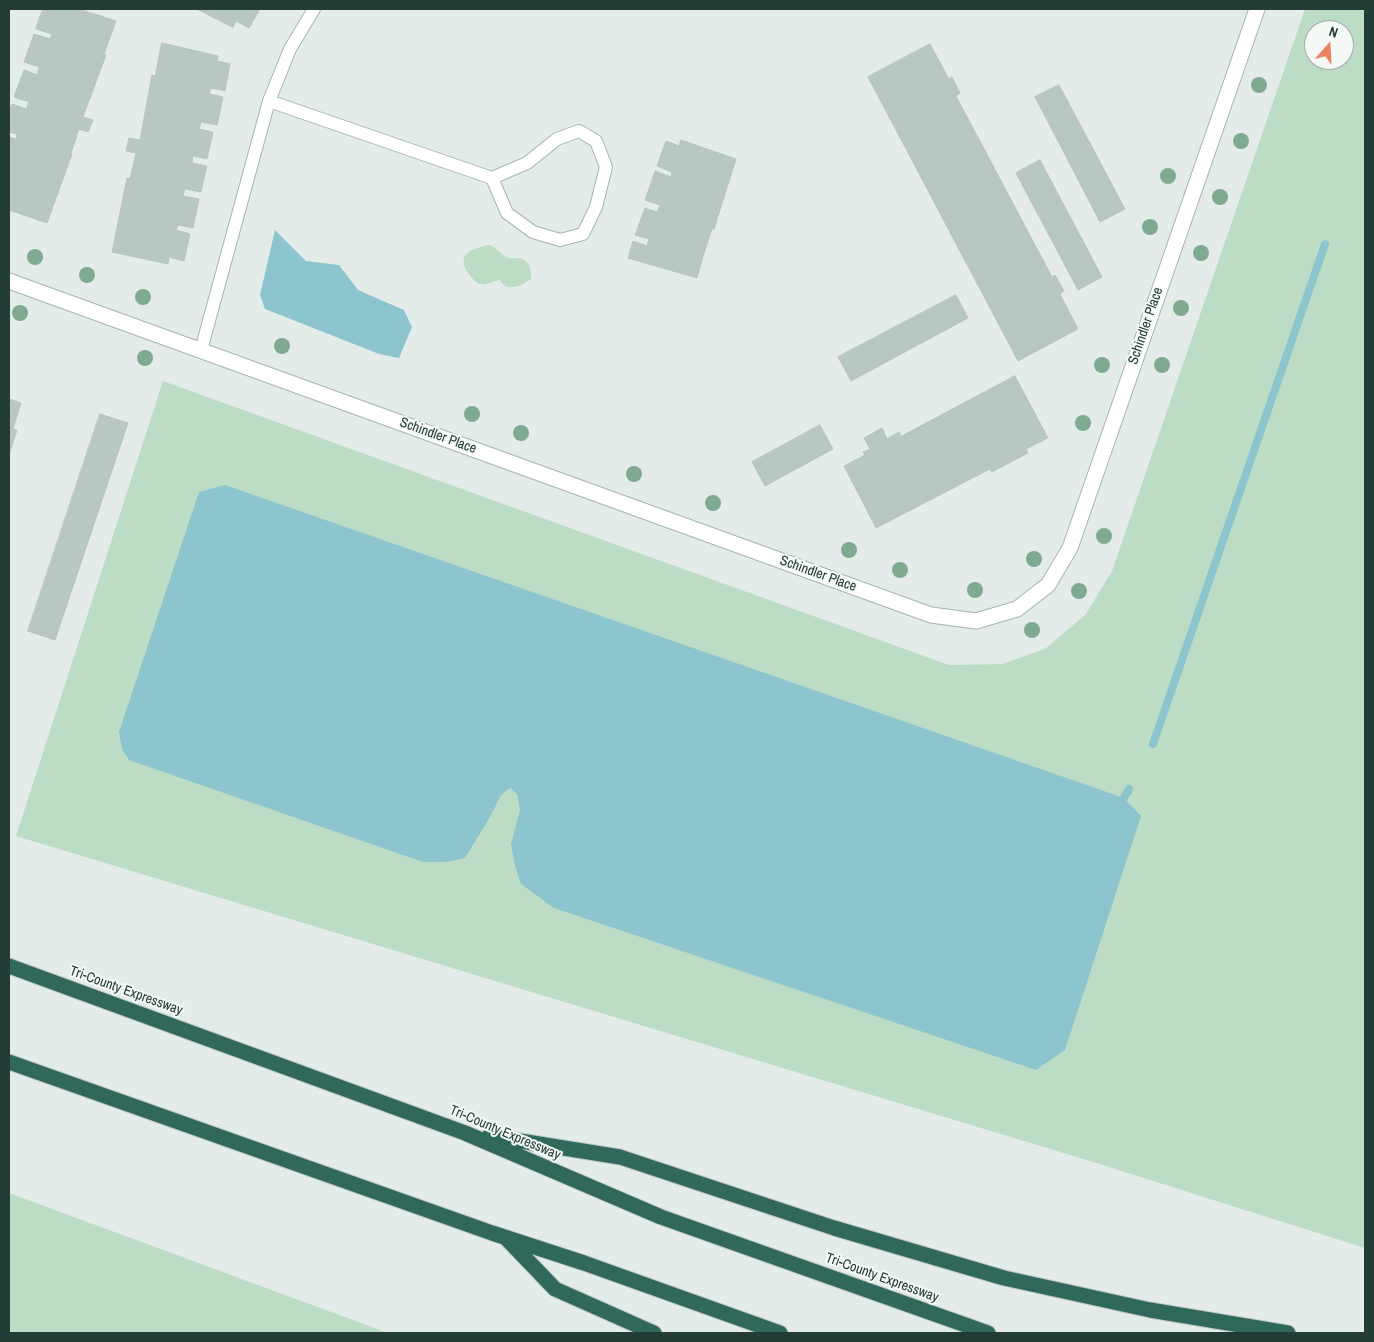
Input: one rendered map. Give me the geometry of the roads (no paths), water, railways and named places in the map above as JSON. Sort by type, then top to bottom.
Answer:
[{"type":"highway","name":"Tri-County Expressway","points":[[9,966],[465,1133],[662,1217],[988,1333]]},
{"type":"highway","points":[[9,1062],[780,1333]]},
{"type":"highway","points":[[465,1133],[620,1157],[834,1228],[1004,1278],[1150,1310],[1288,1333]]},
{"type":"highway","points":[[506,1238],[555,1289],[654,1333]]},
{"type":"street","name":"Schindler Place","points":[[9,281],[931,616],[976,621],[1017,608],[1048,585],[1070,548],[1257,9]]},
{"type":"lane","points":[[201,350],[269,101],[290,49],[314,9]]},
{"type":"lane","points":[[269,101],[492,178],[527,162],[557,139],[579,131],[596,141],[606,168],[596,208],[583,234],[560,240],[533,232],[507,213],[492,178]]},
{"type":"water","points":[[275,230],[306,261],[339,265],[358,290],[404,310],[412,327],[399,358],[379,354],[265,309],[260,295]]},
{"type":"water","points":[[225,485],[1124,798],[1141,816],[1065,1050],[1036,1070],[554,908],[521,884],[511,844],[520,810],[517,794],[510,788],[501,795],[465,858],[446,862],[423,862],[129,760],[122,749],[119,732],[199,492]]},
{"type":"waterway","points":[[1153,744],[1325,244]]},
{"type":"waterway","points":[[1124,798],[1129,789]]}]
